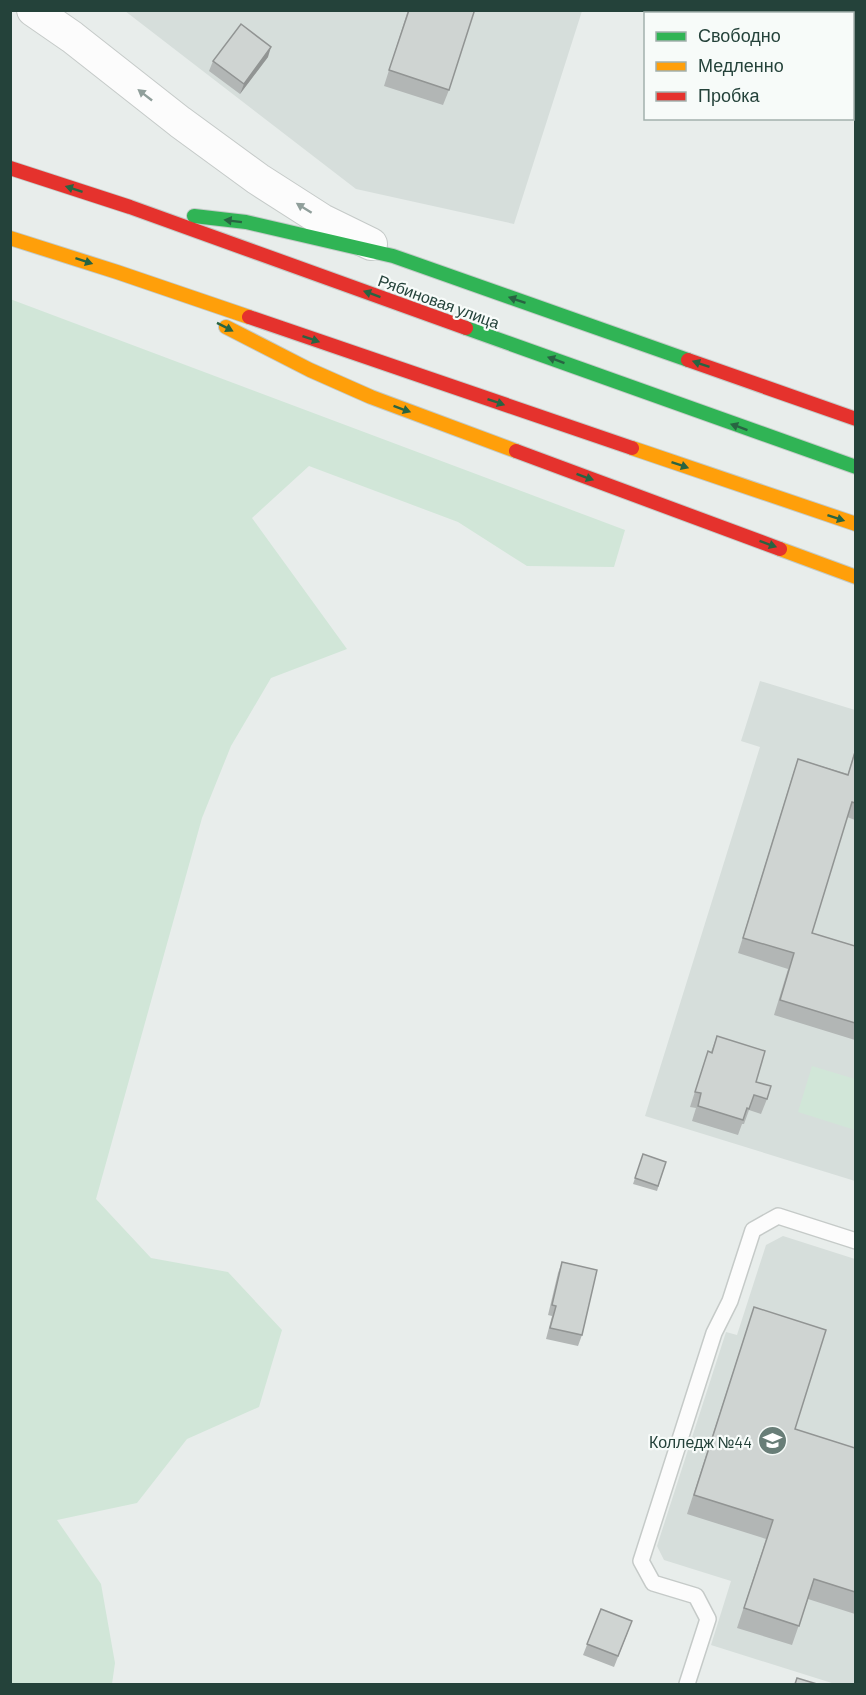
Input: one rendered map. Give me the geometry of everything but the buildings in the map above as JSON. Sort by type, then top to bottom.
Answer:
[{"type":"main road","name":"Рябиновая улица","points":[[10,168],[130,207],[855,467]]},
{"type":"main road","points":[[130,207],[246,222],[393,256],[855,419]]},
{"type":"main road","points":[[10,237],[855,524]]},
{"type":"main road","points":[[117,272],[198,313]]},
{"type":"main road","points":[[218,324],[310,370],[371,397],[855,577]]},
{"type":"street","points":[[36,12],[258,179],[322,219],[393,256]]},
{"type":"lane","points":[[687,1684],[708,1619],[696,1596],[653,1583],[642,1561],[714,1333],[730,1301],[753,1230],[778,1216],[855,1241]]},
{"type":"shaded area","points":[[125,11],[582,11],[514,224],[356,189]]},
{"type":"shaded area","points":[[760,681],[855,710],[855,1181],[645,1116],[760,747],[741,741]]},
{"type":"shaded area","name":"Колледж №44","points":[[783,1236],[855,1259],[855,1684],[835,1684],[711,1645],[731,1581],[664,1560],[657,1546],[726,1332],[737,1335],[766,1245]]},
{"type":"green space","points":[[10,299],[625,530],[614,567],[527,566],[458,522],[309,466],[252,518],[347,649],[271,678],[231,746],[202,818],[96,1199],[151,1258],[228,1272],[282,1330],[259,1407],[187,1439],[137,1503],[57,1520],[101,1584],[115,1663],[112,1684],[11,1684]]},
{"type":"green space","points":[[812,1066],[855,1079],[855,1130],[798,1112]]},
{"type":"traffic: fast","points":[[194,216],[246,222],[393,256],[688,360]]},
{"type":"traffic: fast","points":[[466,328],[856,467]]},
{"type":"traffic: slow","points":[[10,238],[249,317]]},
{"type":"traffic: slow","points":[[226,327],[310,370],[371,397],[516,451]]},
{"type":"traffic: slow","points":[[632,448],[856,524]]},
{"type":"traffic: slow","points":[[780,549],[856,577]]},
{"type":"traffic: jam","points":[[10,168],[130,207],[466,328]]},
{"type":"traffic: jam","points":[[249,317],[632,448]]},
{"type":"traffic: jam","points":[[688,360],[856,419]]},
{"type":"traffic: jam","points":[[516,451],[780,549]]},
{"type":"place","name":"Колледж №44","points":[[773,1441]]}]
